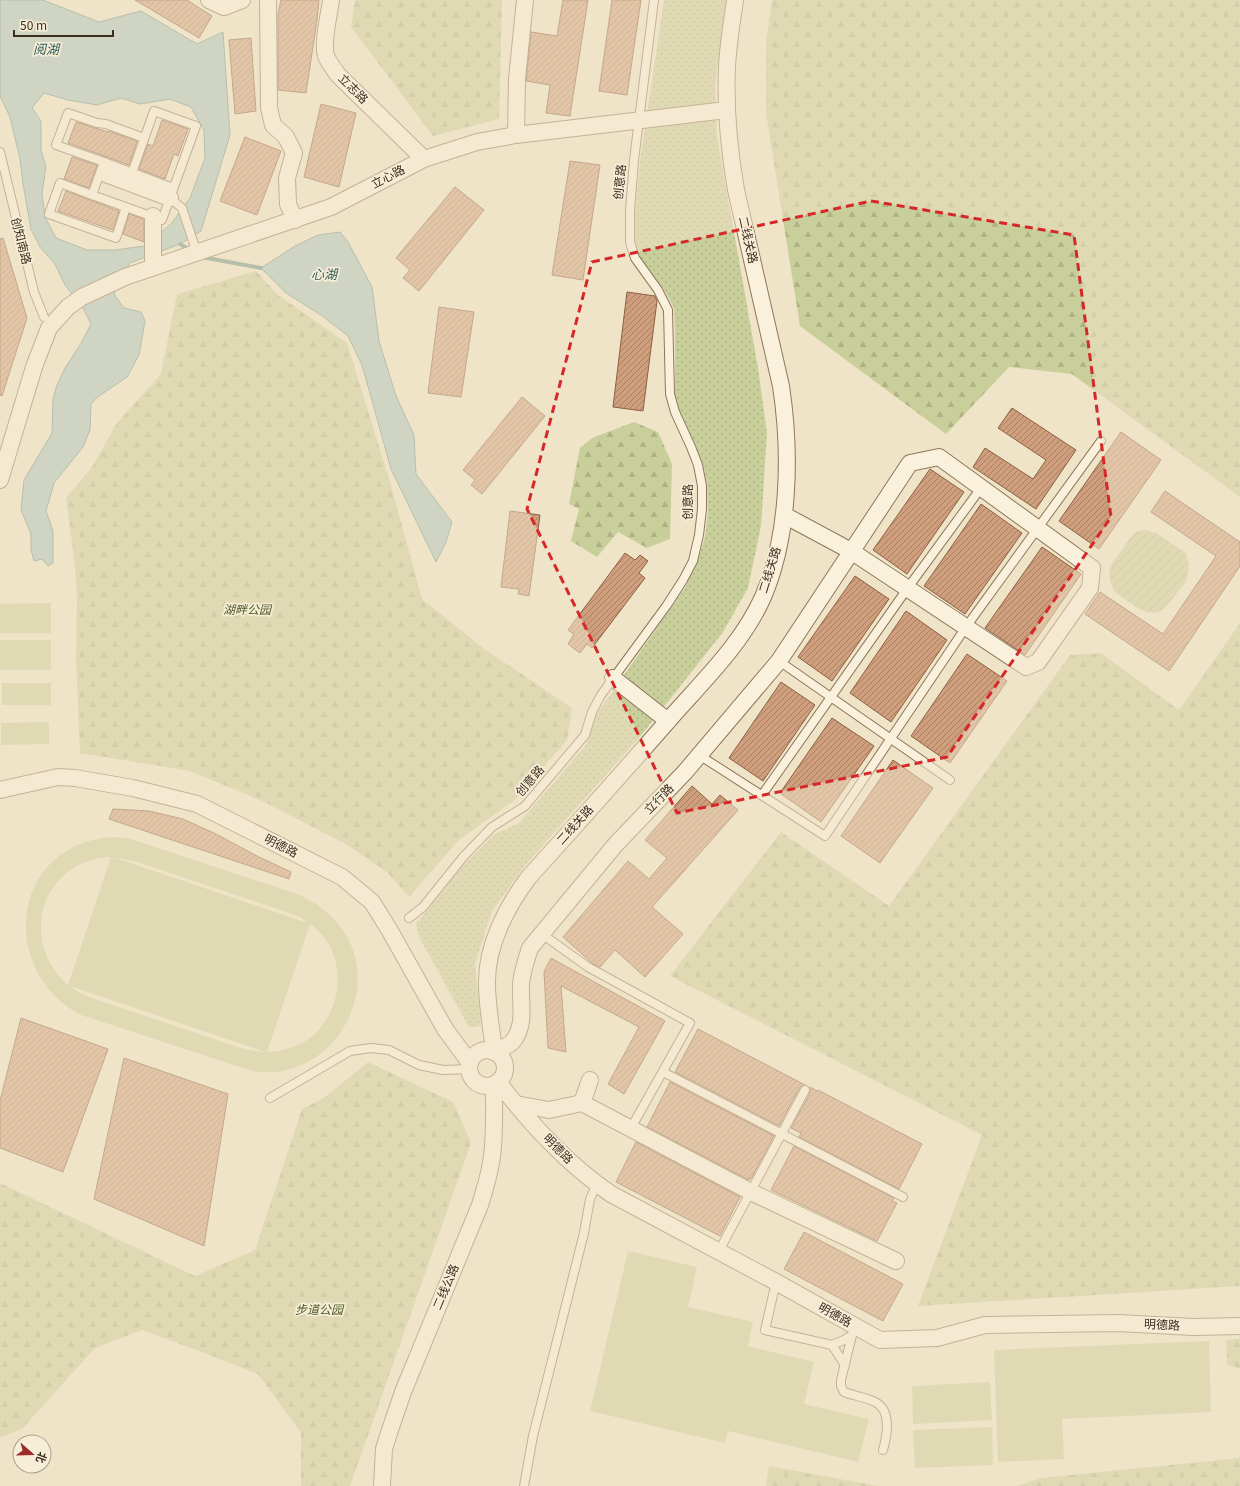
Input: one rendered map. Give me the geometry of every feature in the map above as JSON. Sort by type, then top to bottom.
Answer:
[{"type":"street","points":[[209,0],[224,7],[242,0]]},
{"type":"street","points":[[268,0],[269,108],[273,125],[286,137],[294,152],[287,178],[288,204],[295,220]]},
{"type":"street","name":"立志路","points":[[331,0],[325,45],[326,56],[338,75],[424,158]]},
{"type":"street","points":[[516,134],[517,79],[526,0]]},
{"type":"street","name":"二线关路","points":[[494,1052],[487,993],[487,976],[494,944],[510,906],[529,876],[727,654],[751,619],[763,597],[772,571],[779,543],[784,515],[786,444],[783,399],[736,190],[726,110],[727,67],[735,0]]},
{"type":"street","name":"立心路","points":[[47,322],[82,297],[125,277],[331,207],[424,158],[477,142],[516,134],[726,110]]},
{"type":"street","points":[[105,168],[172,193]]},
{"type":"street","points":[[153,216],[153,267]]},
{"type":"street","points":[[0,480],[47,322]]},
{"type":"street","name":"立行路","points":[[494,1052],[512,1042],[521,1027],[521,985],[525,963],[530,948],[616,844],[685,772],[779,661],[910,463],[939,457],[1092,568],[1090,588],[1038,662],[1026,667],[966,627]]},
{"type":"street","points":[[784,515],[851,551],[966,627]]},
{"type":"street","points":[[613,678],[668,721]]},
{"type":"street","name":"明德路","points":[[0,790],[58,777],[75,778],[140,790],[197,804],[342,877],[372,902],[445,1029],[469,1066]]},
{"type":"street","points":[[486,1050],[494,1052],[500,1056],[505,1067],[504,1073],[496,1083],[488,1086],[477,1083],[470,1074],[469,1066],[472,1058],[480,1052],[486,1050]]},
{"type":"street","points":[[582,1103],[590,1080]]},
{"type":"street","name":"明德路","points":[[496,1083],[531,1122],[577,1168],[611,1194],[776,1282],[853,1330],[880,1340],[937,1338],[985,1325],[1118,1323],[1193,1327],[1240,1326]]},
{"type":"street","name":"二线公路","points":[[382,1486],[384,1449],[390,1430],[409,1378],[480,1205],[487,1183],[492,1158],[496,1083]]},
{"type":"street","points":[[516,1104],[549,1110],[582,1103],[751,1192],[896,1262]]},
{"type":"lane","name":"创意路","points":[[409,918],[423,907],[464,856],[492,827],[525,806],[585,735],[592,712],[601,695],[667,605],[693,561],[699,534],[702,506],[702,486],[698,465],[675,412],[670,394],[668,310],[658,290],[635,258],[630,242],[630,210],[634,160],[654,0]]},
{"type":"lane","points":[[126,207],[116,238],[49,214],[60,183],[162,220],[196,126],[154,111],[132,173]]},
{"type":"lane","points":[[144,138],[106,124],[97,123],[68,113],[56,145],[105,168],[132,173],[172,193],[182,208],[196,253]]},
{"type":"lane","name":"创知南路","points":[[0,152],[34,292],[47,322]]},
{"type":"lane","points":[[92,195],[105,168]]},
{"type":"lane","points":[[699,755],[825,836],[966,627],[1101,441]]},
{"type":"lane","points":[[762,795],[830,697],[981,488]]},
{"type":"lane","points":[[779,661],[950,780]]},
{"type":"lane","points":[[542,934],[588,967],[690,1023],[631,1128]]},
{"type":"lane","points":[[270,1098],[350,1051],[371,1048],[390,1050],[419,1065],[443,1070],[469,1066]]},
{"type":"lane","points":[[662,1072],[903,1197]]},
{"type":"lane","points":[[719,1251],[806,1090]]},
{"type":"lane","points":[[524,1486],[533,1436],[584,1233],[589,1205],[597,1184]]},
{"type":"lane","points":[[776,1282],[765,1330],[832,1346],[844,1340],[853,1330]]},
{"type":"lane","points":[[853,1330],[841,1386],[844,1392],[874,1401],[880,1405],[884,1411],[886,1418],[887,1438],[883,1450]]},
{"type":"lane","points":[[832,1346],[845,1365]]},
{"type":"highlighted area","points":[[871,201],[1074,235],[1111,517],[947,757],[677,813],[527,509],[592,262]]},
{"type":"green space","points":[[355,0],[502,0],[499,119],[433,136],[351,27]]},
{"type":"green space","points":[[664,0],[726,0],[715,86],[717,136],[758,368],[767,433],[761,526],[748,588],[723,632],[638,739],[527,863],[492,911],[475,964],[481,1026],[469,1027],[419,937],[416,924],[462,867],[493,835],[519,823],[586,745],[596,715],[685,588],[697,562],[705,537],[708,511],[707,484],[703,464],[680,412],[675,395],[674,308],[663,288],[640,257],[634,242],[635,210],[640,161]]},
{"type":"green space","points":[[772,0],[1240,0],[1240,497],[1072,374],[1009,367],[946,434],[800,326],[766,113],[766,44]]},
{"type":"green space","name":"湖畔公园","points":[[256,271],[278,295],[347,343],[390,482],[422,599],[483,648],[572,708],[567,740],[516,799],[458,841],[409,897],[387,872],[344,843],[262,801],[190,771],[80,753],[76,662],[77,593],[66,498],[92,467],[117,423],[161,374],[177,294]]},
{"type":"green space","points":[[634,422],[658,432],[672,464],[670,539],[647,548],[618,532],[597,557],[571,541],[579,509],[569,504],[580,448],[592,438]]},
{"type":"green space","points":[[1144,530],[1156,533],[1186,553],[1189,566],[1187,578],[1184,584],[1165,608],[1156,613],[1147,612],[1137,608],[1115,592],[1111,584],[1109,574],[1111,565],[1131,537],[1136,532]]},
{"type":"green space","points":[[51,603],[51,633],[0,633],[0,604]]},
{"type":"green space","points":[[1240,623],[1240,1286],[918,1306],[982,1135],[670,976],[781,832],[889,906],[1070,655],[1101,653],[1179,710]]},
{"type":"green space","points":[[0,640],[51,640],[51,670],[0,670]]},
{"type":"green space","points":[[2,683],[51,683],[51,705],[2,705]]},
{"type":"green space","points":[[49,722],[49,744],[1,745],[1,723]]},
{"type":"green space","points":[[111,837],[126,838],[297,894],[322,908],[342,929],[353,950],[358,972],[356,994],[350,1015],[339,1035],[323,1051],[304,1064],[282,1071],[260,1072],[252,1071],[81,1015],[55,996],[37,971],[27,943],[27,914],[34,886],[51,863],[77,846]],"holes":[[[111,857],[68,985],[52,967],[44,946],[41,926],[44,905],[54,887],[68,872],[87,862]],[[113,857],[134,861],[289,913],[300,917],[308,923]],[[310,924],[322,935],[331,949],[336,964],[338,980],[336,996],[331,1012],[322,1026],[310,1038],[290,1048],[267,1052]],[[70,986],[265,1052],[244,1049],[78,992]]]},
{"type":"green space","name":"步道公园","points":[[368,1062],[453,1102],[471,1143],[350,1486],[301,1486],[301,1433],[258,1374],[142,1330],[95,1348],[23,1428],[0,1438],[0,1183],[195,1276],[255,1250],[302,1109],[324,1098]]},
{"type":"green space","points":[[628,1251],[697,1267],[688,1307],[753,1322],[748,1346],[814,1362],[804,1404],[869,1419],[858,1462],[728,1431],[725,1443],[590,1411]]},
{"type":"green space","points":[[1240,1338],[1240,1369],[1227,1364],[1226,1340]]},
{"type":"green space","points":[[1209,1341],[1211,1412],[1062,1419],[1064,1459],[998,1462],[994,1350]]},
{"type":"green space","points":[[990,1382],[992,1420],[913,1424],[912,1386]]},
{"type":"green space","points":[[992,1427],[993,1465],[915,1468],[913,1430]]},
{"type":"green space","points":[[1240,1458],[1240,1486],[1018,1486],[1041,1478]]},
{"type":"green space","points":[[769,1466],[878,1486],[766,1486]]},
{"type":"water","name":"阅湖","points":[[0,0],[43,0],[99,22],[141,11],[197,44],[223,32],[230,135],[201,231],[180,244],[130,263],[114,294],[124,308],[141,312],[145,321],[139,355],[127,377],[99,396],[91,404],[90,430],[83,447],[54,483],[46,511],[53,531],[53,563],[48,566],[42,559],[34,561],[31,550],[31,534],[21,510],[24,480],[52,433],[53,399],[57,385],[65,368],[80,345],[91,324],[83,308],[65,285],[55,264],[40,247],[31,229],[20,159],[10,117],[0,96]],"holes":[[[44,93],[68,100],[97,105],[121,98],[140,104],[170,99],[191,107],[204,130],[205,158],[190,198],[171,224],[144,246],[115,250],[87,250],[56,238],[45,217],[42,193],[46,167],[41,150],[41,121],[32,108]]]},
{"type":"water","name":"心湖","points":[[340,232],[348,242],[372,287],[379,341],[396,396],[414,435],[416,474],[452,522],[446,542],[436,562],[391,469],[362,365],[348,336],[321,315],[286,293],[261,268],[295,246],[318,235]]},
{"type":"building","points":[[135,0],[187,0],[212,16],[199,38]]},
{"type":"building","points":[[281,0],[319,0],[306,93],[278,90],[278,14]]},
{"type":"building","points":[[563,0],[588,0],[570,116],[546,113],[550,85],[526,81],[531,32],[557,36]]},
{"type":"building","points":[[612,0],[641,0],[627,95],[599,91]]},
{"type":"building","points":[[251,38],[256,111],[235,114],[229,40]]},
{"type":"building","points":[[321,104],[356,113],[339,187],[304,177]]},
{"type":"building","points":[[162,120],[188,129],[178,156],[174,154],[165,179],[139,169],[148,144],[153,146]]},
{"type":"building","points":[[76,122],[137,141],[129,165],[68,143]]},
{"type":"building","points":[[245,137],[281,151],[257,215],[220,201]]},
{"type":"building","points":[[72,157],[97,165],[89,188],[64,179]]},
{"type":"building","points":[[570,161],[600,165],[583,280],[552,275]]},
{"type":"building","points":[[455,187],[484,210],[419,291],[403,278],[410,270],[396,258]]},
{"type":"building","points":[[66,191],[119,211],[113,230],[58,211]]},
{"type":"building","points":[[129,214],[144,219],[144,242],[123,234]]},
{"type":"building","points":[[3,238],[27,318],[2,396],[0,395],[0,239]]},
{"type":"building","points":[[627,292],[655,296],[657,301],[643,411],[613,407]]},
{"type":"building","points":[[439,307],[474,312],[461,397],[428,393]]},
{"type":"building","points":[[522,397],[545,416],[482,494],[471,485],[475,480],[463,470]]},
{"type":"building","points":[[1012,408],[1076,450],[1036,509],[973,467],[985,448],[1033,479],[1046,460],[998,428]]},
{"type":"building","points":[[1121,432],[1161,460],[1099,549],[1059,521]]},
{"type":"building","points":[[930,469],[964,492],[907,574],[873,550]]},
{"type":"building","points":[[1165,491],[1240,542],[1240,566],[1169,671],[1085,614],[1100,592],[1163,634],[1216,556],[1151,512]]},
{"type":"building","points":[[981,504],[1022,533],[965,614],[924,586]]},
{"type":"building","points":[[510,511],[540,515],[529,596],[518,594],[519,589],[501,587]]},
{"type":"building","points":[[1042,547],[1081,574],[1025,655],[985,628]]},
{"type":"building","points":[[625,553],[635,560],[640,555],[648,561],[639,573],[645,578],[592,648],[587,644],[580,653],[568,644],[574,634],[568,630]]},
{"type":"building","points":[[855,576],[889,599],[832,681],[798,657]]},
{"type":"building","points":[[906,611],[947,640],[891,722],[850,693]]},
{"type":"building","points":[[967,654],[1007,681],[950,763],[911,736]]},
{"type":"building","points":[[781,682],[815,705],[763,781],[729,758]]},
{"type":"building","points":[[832,718],[874,746],[821,822],[780,793]]},
{"type":"building","points":[[893,760],[933,788],[880,863],[841,836]]},
{"type":"building","points":[[692,786],[712,804],[720,795],[738,810],[652,907],[683,934],[645,977],[615,950],[600,967],[593,964],[563,937],[628,861],[649,879],[667,858],[645,840]]},
{"type":"building","points":[[113,809],[149,811],[183,819],[291,872],[289,879],[109,819]]},
{"type":"building","points":[[551,958],[665,1021],[624,1094],[608,1084],[639,1027],[561,986],[566,1052],[548,1048],[544,972]]},
{"type":"building","points":[[21,1018],[108,1049],[63,1172],[0,1148],[0,1101]]},
{"type":"building","points":[[698,1029],[805,1085],[800,1087],[779,1126],[675,1072]]},
{"type":"building","points":[[124,1058],[228,1094],[204,1246],[94,1199]]},
{"type":"building","points":[[670,1082],[774,1136],[751,1179],[749,1178],[749,1180],[647,1127]]},
{"type":"building","points":[[810,1087],[922,1144],[899,1189],[799,1137],[801,1133],[791,1128],[810,1093]]},
{"type":"building","points":[[636,1142],[740,1197],[720,1236],[616,1182]]},
{"type":"building","points":[[794,1146],[894,1198],[892,1201],[897,1203],[877,1241],[771,1190]]},
{"type":"building","points":[[804,1232],[903,1284],[883,1321],[784,1269]]},
{"type":"waterway","points":[[180,244],[190,250]]},
{"type":"waterway","points":[[201,257],[261,268]]}]
